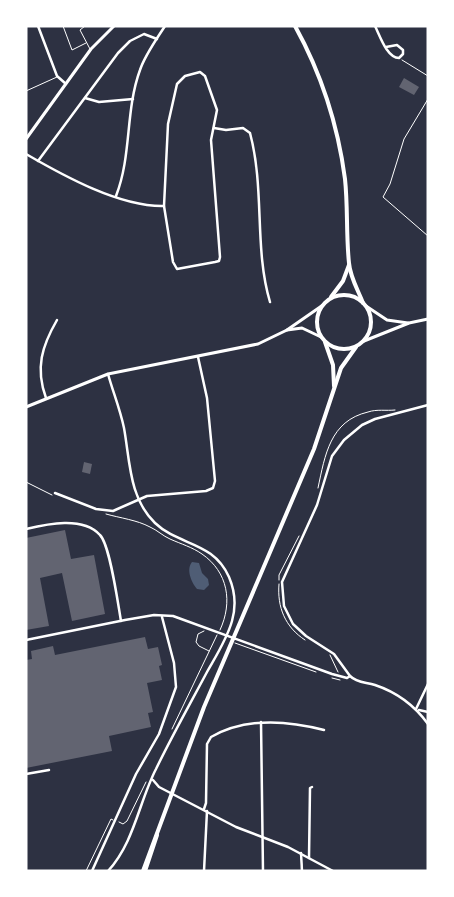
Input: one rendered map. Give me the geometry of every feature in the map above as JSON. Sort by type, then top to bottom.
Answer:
[{"type":"highway","points":[[295,26],[323,89],[340,150],[348,217],[349,265],[344,281],[323,305],[317,324],[333,364],[334,388]]},
{"type":"highway","points":[[144,871],[204,707],[314,449],[344,362],[356,347],[364,341],[371,324],[349,265]]},
{"type":"highway","points":[[330,299],[344,295],[351,296],[364,304]]},
{"type":"highway","points":[[325,342],[340,349],[356,347]]},
{"type":"main road","points":[[26,139],[91,49],[114,26]]},
{"type":"main road","points":[[364,304],[387,320],[409,323]]},
{"type":"main road","points":[[26,407],[108,374],[258,344],[287,330],[323,305]]},
{"type":"main road","points":[[364,341],[409,323],[428,319]]},
{"type":"main road","points":[[287,330],[302,328],[322,337]]},
{"type":"street","points":[[38,26],[57,76],[66,84]]},
{"type":"street","points":[[116,196],[126,165],[133,99],[139,71],[166,26]]},
{"type":"street","points":[[375,26],[386,47],[392,56],[399,58],[403,52],[400,46],[386,47]]},
{"type":"street","points":[[38,161],[110,62],[130,41],[144,34],[157,39]]},
{"type":"street","points":[[200,72],[205,76],[217,110],[214,128],[211,140],[217,199],[219,261],[175,269],[167,232],[164,206],[168,124],[175,87],[185,76],[200,72]]},
{"type":"street","points":[[85,98],[99,102],[133,99]]},
{"type":"street","points":[[214,128],[226,130],[243,128],[250,133],[258,175],[264,284],[270,302]]},
{"type":"street","points":[[26,154],[116,196],[141,205],[164,206]]},
{"type":"street","points":[[46,398],[42,387],[41,356],[48,336],[57,320]]},
{"type":"street","points":[[55,493],[106,511],[120,510],[147,496],[206,491],[215,485],[207,398],[198,357]]},
{"type":"street","points":[[108,374],[122,416],[132,478],[139,499],[156,524],[208,551],[217,558],[230,578],[234,594],[234,607],[230,626],[154,772],[122,852],[108,871]]},
{"type":"street","points":[[428,405],[375,419],[358,428],[344,440],[332,456],[317,505],[282,582],[284,606],[293,624],[306,636],[334,654],[350,676],[355,680],[384,689],[417,709],[428,712]]},
{"type":"street","points":[[26,529],[65,522],[86,527],[101,536],[106,547],[121,621]]},
{"type":"street","points":[[26,640],[154,615],[181,617],[248,644],[339,676],[350,676]]},
{"type":"street","points":[[92,871],[136,774],[159,734],[176,687],[172,654],[162,617]]},
{"type":"street","points":[[417,709],[428,684]]},
{"type":"street","points":[[424,693],[428,694]]},
{"type":"street","points":[[417,709],[428,724]]},
{"type":"street","points":[[261,722],[263,871]]},
{"type":"street","points":[[204,871],[209,739],[238,725],[261,722],[298,723],[324,730]]},
{"type":"street","points":[[26,774],[49,770]]},
{"type":"street","points":[[152,780],[159,787],[188,800],[236,827],[301,853],[326,869],[333,871]]},
{"type":"street","points":[[309,858],[308,807],[310,788],[312,787]]},
{"type":"street","points":[[301,853],[302,871]]},
{"type":"lane","points":[[63,26],[72,50],[86,43]]},
{"type":"lane","points":[[85,26],[80,30],[91,49]]},
{"type":"lane","points":[[26,91],[57,76]]},
{"type":"path","points":[[399,58],[428,76]]},
{"type":"path","points":[[428,99],[404,139],[384,197],[428,236]]},
{"type":"path","points":[[317,492],[326,451],[330,440],[341,426],[356,415],[369,411],[397,410]]},
{"type":"path","points":[[150,526],[168,539],[201,554],[220,571],[226,590],[228,606],[222,626],[169,737]]},
{"type":"path","points":[[279,575],[300,533]]},
{"type":"path","points":[[209,651],[199,646],[196,639],[201,632],[210,632]]},
{"type":"path","points":[[247,648],[322,674]]},
{"type":"path","points":[[331,677],[340,680]]},
{"type":"path","points":[[118,822],[123,824],[127,821],[150,774]]},
{"type":"path","points":[[86,871],[111,819]]},
{"type":"water","points":[[192,562],[199,563],[202,573],[208,579],[209,585],[204,590],[197,589],[191,579],[189,568]]},
{"type":"building","points":[[404,78],[419,87],[414,95],[399,87]]},
{"type":"building","points":[[84,462],[92,464],[90,474],[82,472]]},
{"type":"building","points":[[65,530],[71,559],[94,555],[105,614],[72,621],[62,573],[40,578],[49,626],[26,630],[26,538]]},
{"type":"building","points":[[145,637],[148,649],[158,647],[162,665],[159,666],[162,680],[147,683],[153,712],[148,713],[151,727],[109,736],[112,751],[26,768],[26,660],[32,659],[31,651],[53,646],[55,655]]}]
